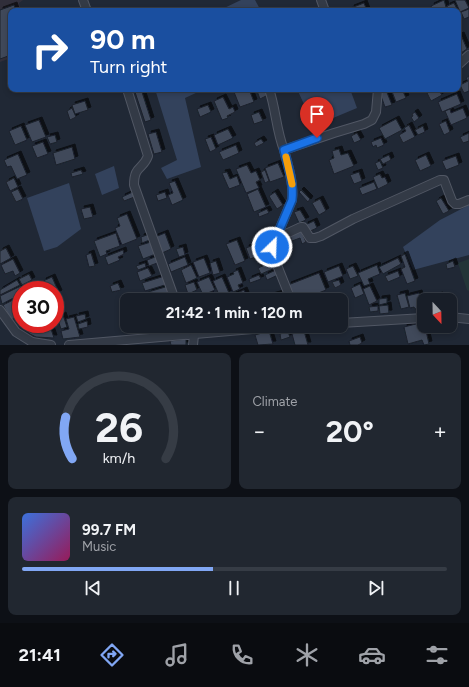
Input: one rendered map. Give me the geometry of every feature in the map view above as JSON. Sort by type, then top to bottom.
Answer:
[{"type":"street","points":[[461,62],[469,55]]},
{"type":"street","points":[[128,92],[148,156],[146,161],[136,171],[134,176],[134,185],[173,293]]},
{"type":"street","points":[[271,92],[277,128],[284,150],[293,191],[292,200],[272,247],[273,255],[288,293]]},
{"type":"street","points":[[284,150],[328,134],[364,124],[372,120],[376,112],[378,92]]},
{"type":"street","points":[[275,239],[301,227],[303,227],[310,238],[321,236],[354,219],[440,180],[444,180],[452,201],[455,204],[469,200]]},
{"type":"street","points":[[0,310],[16,332],[33,343],[51,345]]},
{"type":"street","points":[[348,323],[417,318]]},
{"type":"street","points":[[457,318],[469,319]]},
{"type":"street","points":[[69,345],[212,333]]},
{"type":"street","points":[[191,335],[193,345]]},
{"type":"shaded area","points":[[0,0],[23,0],[19,3],[20,8],[8,8],[8,59],[0,62]]},
{"type":"shaded area","points":[[469,259],[469,291],[467,290],[458,263]]},
{"type":"water","points":[[241,0],[255,0],[259,8],[224,8]]},
{"type":"water","points":[[156,92],[198,92],[185,98],[201,167],[167,179],[161,168],[177,160]]},
{"type":"water","points":[[298,92],[351,92],[357,108],[314,126]]},
{"type":"water","points":[[114,166],[119,188],[102,195],[95,174]]},
{"type":"water","points":[[69,183],[81,229],[57,247],[44,251],[27,198]]},
{"type":"water","points":[[469,205],[469,255],[413,270],[403,247],[440,220]]},
{"type":"building","points":[[444,0],[446,7],[432,8],[431,6]]},
{"type":"building","points":[[455,0],[465,0],[469,8],[461,12],[461,8],[458,8]]},
{"type":"building","points":[[364,3],[366,8],[351,8]]},
{"type":"building","points":[[454,3],[456,8],[448,8],[447,6]]},
{"type":"building","points":[[14,5],[15,8],[8,8],[8,56],[0,59],[0,10]]},
{"type":"building","points":[[469,9],[469,17],[464,19],[461,12]]},
{"type":"building","points":[[461,35],[467,49],[461,53]]},
{"type":"building","points":[[469,76],[469,91],[464,93],[461,84],[468,81],[466,78]]},
{"type":"building","points":[[135,92],[142,92],[151,120],[145,122]]},
{"type":"building","points":[[234,92],[250,92],[254,102],[240,107]]},
{"type":"building","points":[[257,92],[267,92],[268,95],[260,99]]},
{"type":"building","points":[[387,92],[392,105],[385,107],[380,93]]},
{"type":"building","points":[[392,92],[403,92],[406,98],[396,102]]},
{"type":"building","points":[[440,92],[442,95],[431,101],[427,93]]},
{"type":"building","points":[[457,94],[461,104],[442,112],[438,102]]},
{"type":"building","points":[[223,97],[229,109],[233,107],[235,112],[227,116],[228,118],[222,120],[214,101]]},
{"type":"building","points":[[85,101],[88,110],[75,114],[72,105]]},
{"type":"building","points":[[208,105],[211,112],[200,117],[197,109]]},
{"type":"building","points":[[72,108],[76,117],[70,120],[67,111]]},
{"type":"building","points":[[463,108],[467,118],[451,125],[445,111],[450,109],[451,113]]},
{"type":"building","points":[[259,112],[263,121],[254,124],[251,115]]},
{"type":"building","points":[[415,112],[419,118],[414,122],[411,117]]},
{"type":"building","points":[[396,119],[402,130],[385,139],[379,128]]},
{"type":"building","points":[[39,120],[46,137],[32,142],[25,125]]},
{"type":"building","points":[[446,121],[450,132],[444,135],[439,124]]},
{"type":"building","points":[[409,125],[415,137],[403,143],[399,135],[406,131],[404,128]]},
{"type":"building","points":[[21,126],[27,140],[15,145],[9,131]]},
{"type":"building","points":[[423,126],[425,132],[418,135],[415,130]]},
{"type":"building","points":[[228,129],[233,138],[218,145],[214,135]]},
{"type":"building","points":[[156,132],[162,152],[154,154],[148,134]]},
{"type":"building","points":[[357,133],[361,140],[354,143],[351,136]]},
{"type":"building","points":[[469,133],[469,141],[463,143],[460,137]]},
{"type":"building","points":[[55,135],[57,142],[50,144],[47,137]]},
{"type":"building","points":[[211,137],[216,149],[210,152],[205,139]]},
{"type":"building","points":[[381,138],[384,145],[377,148],[376,145],[373,147],[371,142]]},
{"type":"building","points":[[261,139],[264,143],[256,147],[254,143]]},
{"type":"building","points":[[43,142],[48,154],[37,158],[32,146]]},
{"type":"building","points":[[236,145],[239,153],[223,160],[219,152]]},
{"type":"building","points":[[72,147],[75,159],[56,165],[53,153]]},
{"type":"building","points":[[339,149],[341,155],[348,153],[354,166],[334,174],[329,160],[334,158],[332,151]]},
{"type":"building","points":[[18,154],[27,175],[17,179],[11,166],[7,167],[4,160]]},
{"type":"building","points":[[389,155],[391,160],[383,164],[380,159]]},
{"type":"building","points":[[426,155],[431,166],[420,171],[415,160]]},
{"type":"building","points":[[456,156],[459,165],[446,170],[442,161]]},
{"type":"building","points":[[380,161],[383,168],[378,170],[375,163]]},
{"type":"building","points":[[278,163],[284,177],[270,182],[265,168]]},
{"type":"building","points":[[247,165],[251,173],[256,171],[260,180],[256,182],[259,188],[246,193],[236,169]]},
{"type":"building","points":[[81,170],[83,174],[72,177],[71,173]]},
{"type":"building","points":[[265,170],[269,181],[265,183],[261,172]]},
{"type":"building","points":[[227,172],[230,179],[237,176],[240,185],[229,189],[222,173]]},
{"type":"building","points":[[359,172],[362,181],[354,184],[350,175]]},
{"type":"building","points":[[380,174],[382,178],[385,177],[388,184],[378,189],[373,177]]},
{"type":"building","points":[[14,178],[18,187],[10,191],[6,182]]},
{"type":"building","points":[[175,181],[183,200],[172,205],[168,195],[173,193],[169,183]]},
{"type":"building","points":[[374,182],[377,189],[362,195],[359,188]]},
{"type":"building","points":[[18,189],[23,199],[16,202],[11,192]]},
{"type":"building","points":[[258,189],[266,207],[254,212],[247,194]]},
{"type":"building","points":[[301,190],[310,199],[308,202],[299,192]]},
{"type":"building","points":[[135,191],[137,196],[124,201],[122,197]]},
{"type":"building","points":[[165,192],[167,198],[158,201],[156,195]]},
{"type":"building","points":[[275,192],[283,205],[277,209],[269,196]]},
{"type":"building","points":[[441,198],[449,211],[443,214],[436,201]]},
{"type":"building","points":[[320,199],[326,211],[319,215],[312,203]]},
{"type":"building","points":[[90,207],[93,217],[84,219],[81,209]]},
{"type":"building","points":[[267,209],[269,213],[259,217],[258,213]]},
{"type":"building","points":[[300,210],[306,220],[299,223],[294,212]]},
{"type":"building","points":[[127,214],[137,239],[122,245],[115,228],[120,226],[117,218]]},
{"type":"building","points":[[314,221],[317,228],[308,232],[305,225]]},
{"type":"building","points":[[300,228],[306,242],[302,244],[300,238],[292,241],[289,233]]},
{"type":"building","points":[[116,233],[120,246],[106,251],[107,254],[100,257],[94,241]]},
{"type":"building","points":[[165,233],[171,249],[162,253],[155,237]]},
{"type":"building","points":[[150,234],[152,239],[142,243],[141,237]]},
{"type":"building","points":[[237,240],[245,261],[235,265],[226,244]]},
{"type":"building","points":[[154,241],[158,253],[143,259],[138,246]]},
{"type":"building","points":[[261,242],[266,253],[250,259],[246,248]]},
{"type":"building","points":[[183,247],[185,255],[179,257],[176,249]]},
{"type":"building","points":[[6,248],[11,258],[0,264],[0,251]]},
{"type":"building","points":[[123,250],[124,254],[118,257],[120,260],[108,265],[105,257]]},
{"type":"building","points":[[91,253],[95,266],[89,267],[86,255]]},
{"type":"building","points":[[405,254],[415,281],[407,284],[401,269],[405,267],[401,256]]},
{"type":"building","points":[[158,256],[160,262],[149,266],[147,260]]},
{"type":"building","points":[[185,257],[188,265],[171,272],[168,264]]},
{"type":"building","points":[[204,258],[210,273],[199,277],[193,262]]},
{"type":"building","points":[[398,258],[401,264],[383,274],[379,267]]},
{"type":"building","points":[[13,259],[20,273],[15,276],[13,271],[5,274],[1,265]]},
{"type":"building","points":[[216,261],[220,273],[213,275],[210,263]]},
{"type":"building","points":[[453,261],[455,267],[447,269],[446,264]]},
{"type":"building","points":[[272,262],[275,268],[261,274],[258,268]]},
{"type":"building","points":[[145,263],[146,267],[138,270],[136,266]]},
{"type":"building","points":[[191,265],[197,278],[186,283],[181,270]]},
{"type":"building","points":[[377,265],[380,274],[368,279],[370,284],[364,286],[358,273]]},
{"type":"building","points":[[339,266],[343,276],[328,282],[324,272]]},
{"type":"building","points":[[353,266],[358,276],[350,279],[346,269]]},
{"type":"building","points":[[148,268],[152,276],[140,281],[137,272]]},
{"type":"building","points":[[238,270],[243,283],[238,285],[240,289],[233,292],[227,277],[234,274],[233,272]]},
{"type":"building","points":[[276,270],[278,275],[267,280],[265,275]]},
{"type":"building","points":[[398,271],[400,277],[388,282],[385,276]]},
{"type":"building","points":[[319,273],[326,290],[318,293],[291,293],[288,285]]},
{"type":"building","points":[[29,274],[32,280],[20,281],[19,279]]},
{"type":"building","points":[[259,275],[261,279],[250,283],[249,279]]},
{"type":"building","points":[[165,276],[168,284],[145,291],[142,283]]},
{"type":"building","points":[[52,277],[54,281],[43,281]]},
{"type":"building","points":[[209,277],[215,290],[208,293],[202,293],[197,282]]},
{"type":"building","points":[[222,277],[229,293],[218,293],[213,281]]},
{"type":"building","points":[[339,280],[341,285],[335,288],[332,282]]},
{"type":"building","points":[[194,282],[197,290],[188,293],[185,285]]},
{"type":"building","points":[[12,283],[12,289],[0,295],[0,290]]},
{"type":"building","points":[[118,283],[121,290],[112,292],[110,286]]},
{"type":"building","points":[[360,284],[364,294],[355,298],[351,288]]},
{"type":"building","points":[[169,286],[171,293],[148,293]]},
{"type":"building","points":[[370,286],[377,301],[369,305],[363,289]]},
{"type":"building","points":[[12,290],[12,299],[2,304],[0,296]]},
{"type":"building","points":[[244,290],[245,293],[237,293]]},
{"type":"building","points":[[405,293],[409,307],[401,309],[397,295]]},
{"type":"building","points":[[417,294],[417,308],[415,309],[414,307],[410,308],[407,296]]},
{"type":"building","points":[[387,298],[387,303],[379,305],[379,299]]},
{"type":"building","points":[[12,300],[12,320],[11,320],[3,305]]},
{"type":"building","points":[[388,305],[389,313],[380,314],[379,306]]},
{"type":"building","points":[[378,306],[378,311],[370,312],[369,307]]},
{"type":"building","points":[[85,314],[86,319],[78,322],[76,316]]},
{"type":"building","points":[[74,317],[80,337],[63,339],[62,333],[64,333],[64,330],[69,329],[66,319]]},
{"type":"building","points":[[64,318],[67,327],[64,328]]},
{"type":"building","points":[[87,321],[88,327],[79,329],[78,324]]},
{"type":"building","points":[[417,324],[417,333],[426,333],[429,344],[424,345],[422,340],[408,344],[404,327]]},
{"type":"building","points":[[29,333],[52,333],[54,338],[36,337]]},
{"type":"building","points":[[270,333],[273,344],[258,345],[255,335]]},
{"type":"building","points":[[288,333],[290,337],[281,340],[280,334]]},
{"type":"building","points":[[305,333],[308,345],[295,345],[292,334]]},
{"type":"building","points":[[360,337],[362,343],[358,345],[350,345],[349,341]]},
{"type":"building","points":[[186,339],[186,345],[171,345],[170,341]]},
{"type":"slow traffic","points":[[286,157],[292,184]]},
{"type":"route","points":[[272,247],[292,200],[293,191],[284,150],[317,138]]}]
